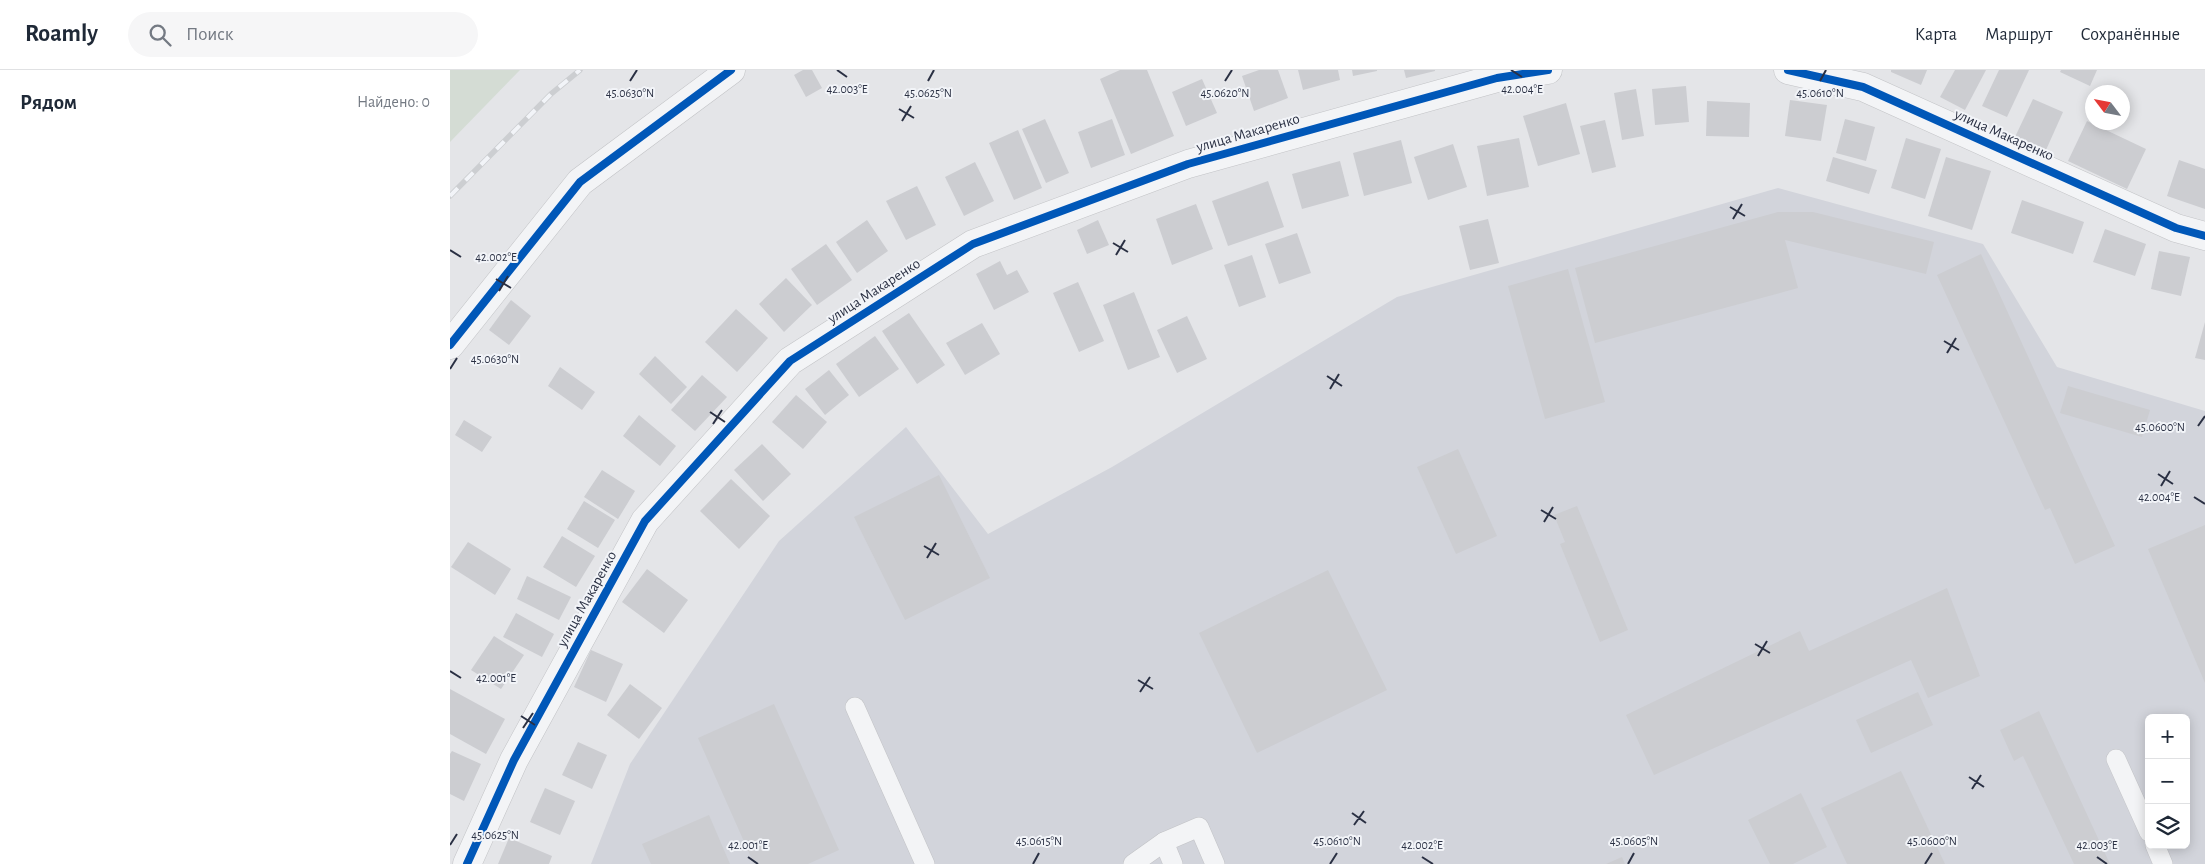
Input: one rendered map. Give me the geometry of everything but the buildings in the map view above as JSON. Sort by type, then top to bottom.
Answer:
[{"type":"street","points":[[450,345],[580,182],[731,70]]},
{"type":"street","name":"улица Макаренко","points":[[467,864],[514,760],[645,521],[790,361],[973,244],[1188,164],[1496,78],[1548,70]]},
{"type":"street","name":"улица Макаренко","points":[[1788,70],[1863,87],[2176,228],[2205,236]]},
{"type":"lane","points":[[855,707],[925,864]]},
{"type":"lane","points":[[2116,759],[2145,823]]},
{"type":"lane","points":[[1134,864],[1164,842],[1199,827],[1215,864]]},
{"type":"lane","points":[[1164,842],[1174,864]]},
{"type":"lane","points":[[2157,849],[2163,864]]},
{"type":"shaded area","points":[[450,70],[520,70],[450,142]]},
{"type":"shaded area","points":[[1778,188],[1983,244],[2057,367],[2205,411],[2205,864],[591,864],[630,764],[779,541],[906,427],[988,534],[1112,467],[1397,297]]},
{"type":"railway","points":[[450,196],[552,93],[580,70]]},
{"type":"cycle path","points":[[450,345],[580,182],[731,70]]},
{"type":"cycle path","points":[[467,864],[514,760],[645,521],[790,361],[973,244],[1188,164],[1497,78],[1548,70]]},
{"type":"cycle path","points":[[1788,70],[1863,87],[2176,228],[2205,236]]}]
